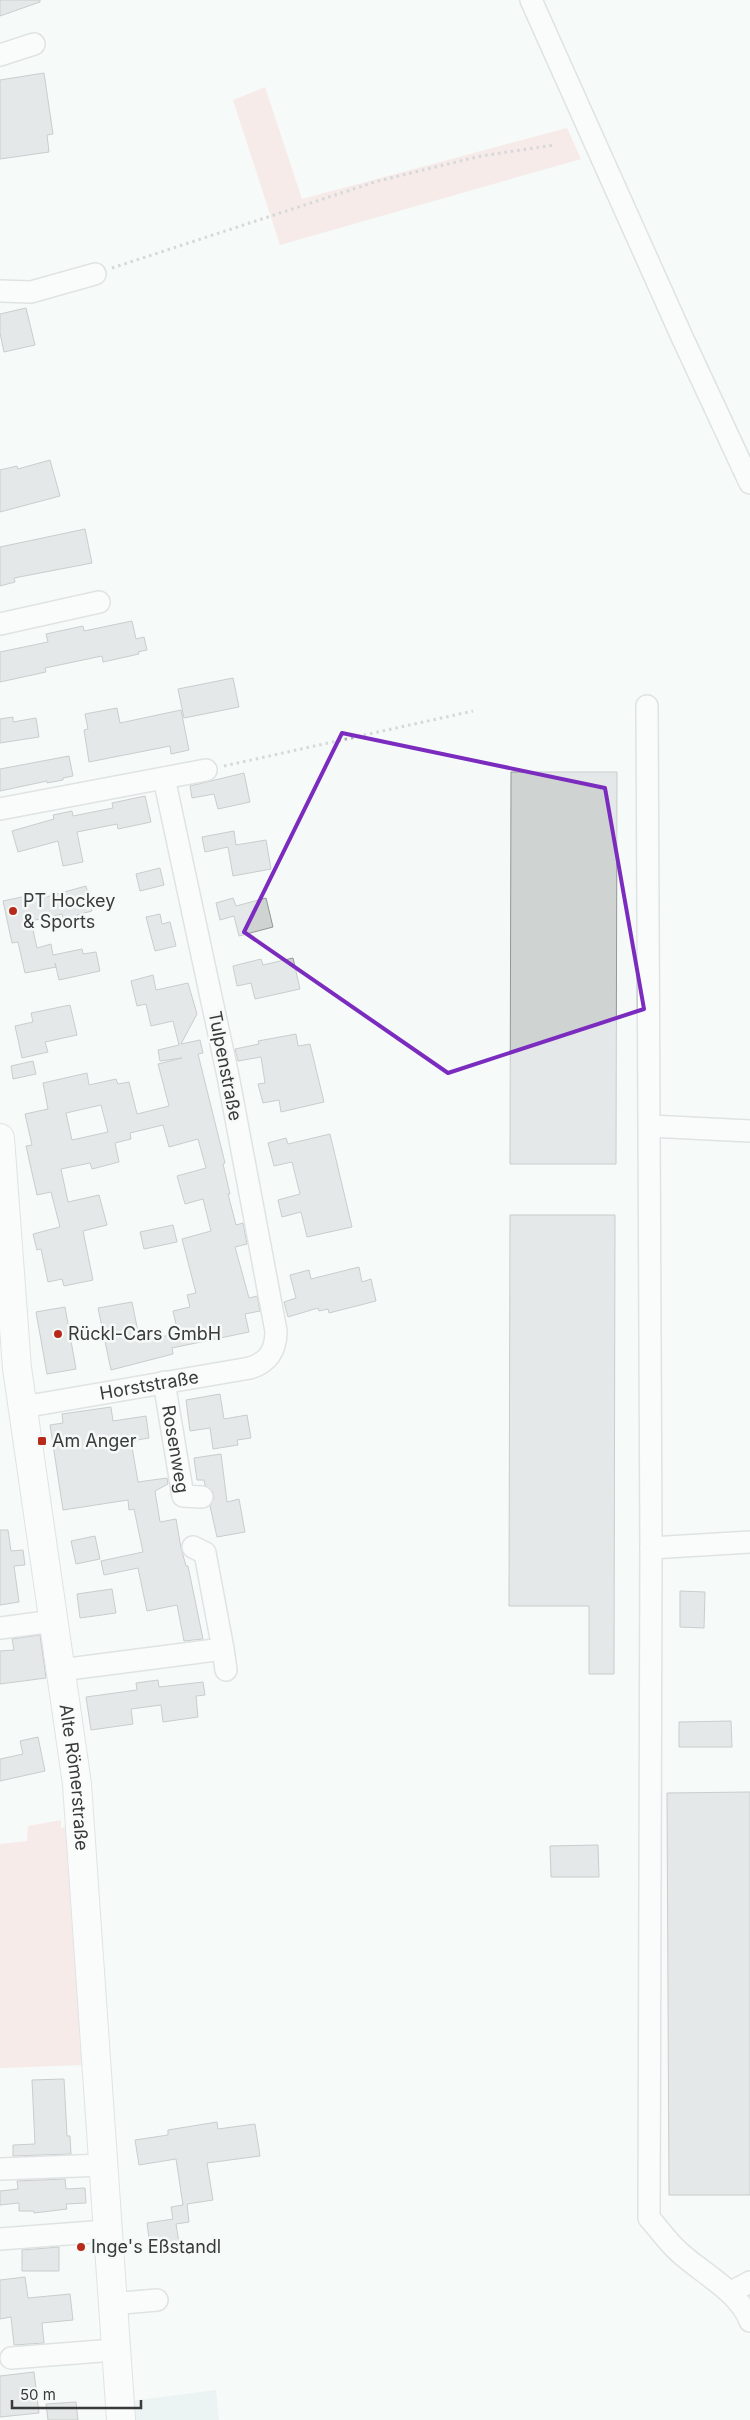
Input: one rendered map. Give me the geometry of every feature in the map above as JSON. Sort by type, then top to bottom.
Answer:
[{"type":"main road","name":"Alte Römerstraße","points":[[0,1138],[9,1369],[23,1407],[76,1784],[114,2350],[121,2420]]},
{"type":"street","points":[[530,0],[750,483]]},
{"type":"street","points":[[0,55],[34,44]]},
{"type":"street","points":[[0,291],[31,292],[95,274]]},
{"type":"street","points":[[0,624],[99,602]]},
{"type":"street","points":[[647,706],[651,1548],[649,2218],[677,2250],[713,2281],[731,2292],[748,2314],[750,2321]]},
{"type":"street","points":[[0,809],[206,770]]},
{"type":"street","name":"Tulpenstraße","points":[[164,778],[228,1076],[276,1331],[274,1348],[271,1354]]},
{"type":"street","points":[[650,1126],[750,1131]]},
{"type":"street","name":"Horststraße","points":[[23,1407],[250,1368],[258,1365],[271,1354]]},
{"type":"street","name":"Rosenweg","points":[[164,1382],[183,1496],[202,1498]]},
{"type":"street","points":[[651,1548],[750,1542]]},
{"type":"street","points":[[193,1547],[205,1553],[226,1670]]},
{"type":"street","points":[[0,1628],[54,1621]]},
{"type":"street","points":[[61,1670],[223,1649]]},
{"type":"street","points":[[0,2169],[103,2165]]},
{"type":"street","points":[[0,2239],[106,2231]]},
{"type":"street","points":[[731,2292],[750,2282]]},
{"type":"street","points":[[111,2304],[157,2300]]},
{"type":"street","points":[[11,2358],[114,2350]]},
{"type":"path","points":[[95,274],[378,181],[481,156],[554,145]]},
{"type":"path","points":[[206,770],[473,711]]},
{"type":"highlighted area","points":[[342,733],[605,788],[644,1009],[448,1073],[244,932]]},
{"type":"shaded area","points":[[265,87],[302,199],[567,128],[581,159],[280,245],[233,100]]},
{"type":"shaded area","points":[[61,1820],[61,1828],[65,1827],[82,2065],[0,2068],[0,1844],[27,1841],[28,1826]]},
{"type":"shaded area","points":[[216,2390],[219,2420],[132,2420],[130,2401]]},
{"type":"building","points":[[0,0],[40,0],[40,2],[0,16]]},
{"type":"building","points":[[44,73],[53,134],[47,135],[49,152],[0,159],[0,80]]},
{"type":"building","points":[[26,308],[35,345],[4,352],[0,333],[0,314]]},
{"type":"building","points":[[50,460],[60,496],[0,512],[0,470],[17,466],[18,469]]},
{"type":"building","points":[[85,529],[92,563],[14,578],[15,582],[0,586],[0,547]]},
{"type":"building","points":[[132,621],[136,639],[144,637],[147,650],[138,652],[139,654],[103,662],[102,656],[45,668],[46,672],[0,682],[0,652],[48,642],[46,634],[83,626],[84,631]]},
{"type":"building","points":[[233,678],[239,707],[184,718],[178,689]]},
{"type":"building","points":[[117,708],[120,723],[181,710],[189,750],[171,754],[170,746],[89,762],[84,730],[88,729],[85,714]]},
{"type":"building","points":[[13,717],[13,722],[36,718],[39,737],[0,743],[0,719]]},
{"type":"building","points":[[69,756],[73,776],[63,778],[63,780],[47,783],[47,781],[0,791],[0,769]]},
{"type":"building","points":[[511,772],[617,772],[616,1164],[510,1164]]},
{"type":"building","points":[[244,773],[250,802],[218,809],[214,794],[192,798],[190,786]]},
{"type":"building","points":[[145,796],[151,822],[118,829],[117,824],[77,832],[83,862],[63,866],[58,841],[18,852],[12,831],[54,819],[53,815],[72,811],[73,816],[113,808],[112,803]]},
{"type":"building","points":[[234,831],[236,845],[266,840],[271,869],[233,876],[228,847],[205,852],[202,837]]},
{"type":"building","points":[[160,868],[164,885],[140,891],[136,874]]},
{"type":"building","points":[[86,886],[92,911],[77,915],[78,919],[64,923],[62,914],[31,921],[37,948],[51,944],[53,955],[82,949],[83,954],[96,952],[100,971],[59,980],[56,967],[25,973],[18,942],[12,943],[3,901],[45,892],[46,897]]},
{"type":"building","points":[[233,898],[236,906],[266,898],[273,927],[239,936],[234,916],[220,920],[216,903]]},
{"type":"building","points":[[160,914],[162,924],[170,922],[176,946],[155,951],[146,917]]},
{"type":"building","points":[[293,958],[300,989],[255,999],[251,983],[237,986],[233,966],[261,959],[263,965]]},
{"type":"building","points":[[153,975],[156,990],[188,983],[197,1014],[181,1044],[200,1040],[203,1053],[198,1054],[225,1163],[223,1164],[230,1194],[228,1194],[236,1225],[243,1223],[247,1244],[235,1247],[249,1298],[257,1296],[260,1311],[245,1314],[249,1332],[172,1348],[173,1354],[111,1370],[98,1308],[132,1302],[140,1342],[178,1333],[173,1311],[190,1307],[187,1295],[196,1293],[182,1239],[211,1231],[203,1199],[185,1204],[177,1176],[206,1168],[198,1139],[169,1147],[163,1125],[130,1133],[131,1139],[115,1143],[119,1162],[92,1169],[90,1163],[61,1169],[68,1202],[99,1195],[107,1225],[83,1231],[93,1280],[64,1286],[62,1279],[48,1282],[41,1249],[37,1250],[33,1234],[60,1227],[51,1192],[37,1195],[26,1146],[32,1145],[25,1114],[48,1109],[43,1083],[87,1073],[89,1085],[116,1079],[118,1084],[129,1082],[137,1114],[169,1106],[158,1064],[182,1058],[160,1061],[158,1050],[179,1045],[173,1021],[151,1026],[146,1004],[137,1006],[131,981]],"holes":[[[101,1105],[108,1132],[72,1140],[66,1113]]]},
{"type":"building","points":[[70,1005],[77,1035],[45,1042],[48,1052],[22,1058],[15,1026],[33,1022],[31,1013]]},
{"type":"building","points":[[296,1034],[298,1046],[310,1044],[324,1102],[281,1112],[279,1100],[263,1103],[258,1084],[265,1083],[261,1057],[238,1061],[235,1049],[259,1044],[258,1041]]},
{"type":"building","points":[[33,1061],[36,1074],[13,1079],[11,1066]]},
{"type":"building","points":[[330,1134],[352,1227],[307,1237],[301,1212],[282,1217],[278,1200],[300,1194],[292,1162],[274,1166],[268,1143],[286,1138],[288,1144]]},
{"type":"building","points":[[510,1215],[615,1215],[614,1674],[589,1674],[589,1606],[509,1606]]},
{"type":"building","points":[[173,1225],[177,1242],[144,1249],[140,1232]]},
{"type":"building","points":[[359,1267],[362,1282],[371,1279],[376,1301],[329,1313],[328,1309],[319,1311],[318,1308],[288,1317],[284,1302],[296,1298],[290,1275],[309,1270],[311,1279]]},
{"type":"building","points":[[65,1307],[76,1369],[47,1374],[36,1312]]},
{"type":"building","points":[[220,1394],[224,1419],[247,1415],[251,1438],[237,1440],[238,1445],[213,1449],[210,1428],[190,1431],[186,1400]]},
{"type":"building","points":[[111,1407],[113,1421],[146,1416],[149,1438],[131,1441],[138,1482],[167,1478],[168,1484],[155,1491],[160,1522],[176,1519],[203,1639],[184,1641],[177,1605],[147,1611],[138,1568],[104,1575],[101,1561],[143,1552],[134,1509],[129,1510],[128,1500],[63,1510],[50,1425],[63,1423],[62,1414]]},
{"type":"building","points":[[221,1454],[227,1502],[239,1499],[245,1532],[217,1537],[210,1506],[214,1498],[213,1492],[205,1485],[204,1480],[197,1480],[194,1458]]},
{"type":"building","points":[[0,1530],[8,1530],[11,1551],[23,1550],[25,1565],[14,1566],[19,1602],[0,1605]]},
{"type":"building","points":[[95,1536],[100,1559],[76,1564],[71,1541]]},
{"type":"building","points":[[112,1589],[116,1613],[80,1618],[77,1594]]},
{"type":"building","points":[[680,1591],[705,1592],[704,1628],[680,1627]]},
{"type":"building","points":[[40,1635],[46,1678],[0,1684],[0,1651],[14,1650],[12,1639]]},
{"type":"building","points":[[158,1680],[159,1687],[203,1682],[205,1695],[196,1696],[198,1717],[163,1722],[161,1705],[131,1709],[133,1724],[91,1730],[86,1697],[137,1690],[136,1683]]},
{"type":"building","points":[[731,1721],[732,1747],[679,1747],[679,1722]]},
{"type":"building","points":[[38,1737],[45,1771],[0,1781],[0,1759],[23,1754],[20,1741]]},
{"type":"building","points":[[750,1792],[750,2195],[669,2195],[667,1793]]},
{"type":"building","points":[[598,1845],[599,1877],[551,1877],[550,1846]]},
{"type":"building","points":[[64,2079],[67,2136],[70,2136],[71,2154],[13,2156],[13,2145],[35,2144],[32,2080]]},
{"type":"building","points":[[217,2122],[218,2129],[255,2124],[260,2156],[207,2163],[213,2200],[187,2204],[189,2222],[176,2224],[179,2243],[150,2247],[147,2223],[173,2219],[171,2207],[183,2205],[176,2159],[139,2165],[135,2140],[168,2135],[168,2130]]},
{"type":"building","points":[[65,2179],[66,2189],[85,2188],[86,2203],[66,2204],[67,2209],[34,2213],[34,2211],[19,2211],[19,2203],[0,2205],[0,2191],[18,2189],[17,2181]]},
{"type":"building","points":[[59,2247],[59,2271],[22,2271],[22,2250]]},
{"type":"building","points":[[25,2277],[28,2298],[70,2294],[73,2320],[42,2323],[44,2343],[14,2345],[11,2317],[0,2319],[0,2280]]},
{"type":"building","points":[[34,2372],[39,2413],[0,2417],[0,2376]]},
{"type":"building","points":[[76,2402],[78,2420],[48,2420],[46,2404]]},
{"type":"place","name":"PT Hockey & Sports","points":[[13,911]]},
{"type":"place","name":"Rückl-Cars GmbH","points":[[58,1334]]},
{"type":"place","name":"Am Anger","points":[[42,1441]]},
{"type":"place","name":"Inge's Eßstandl","points":[[81,2247]]}]
